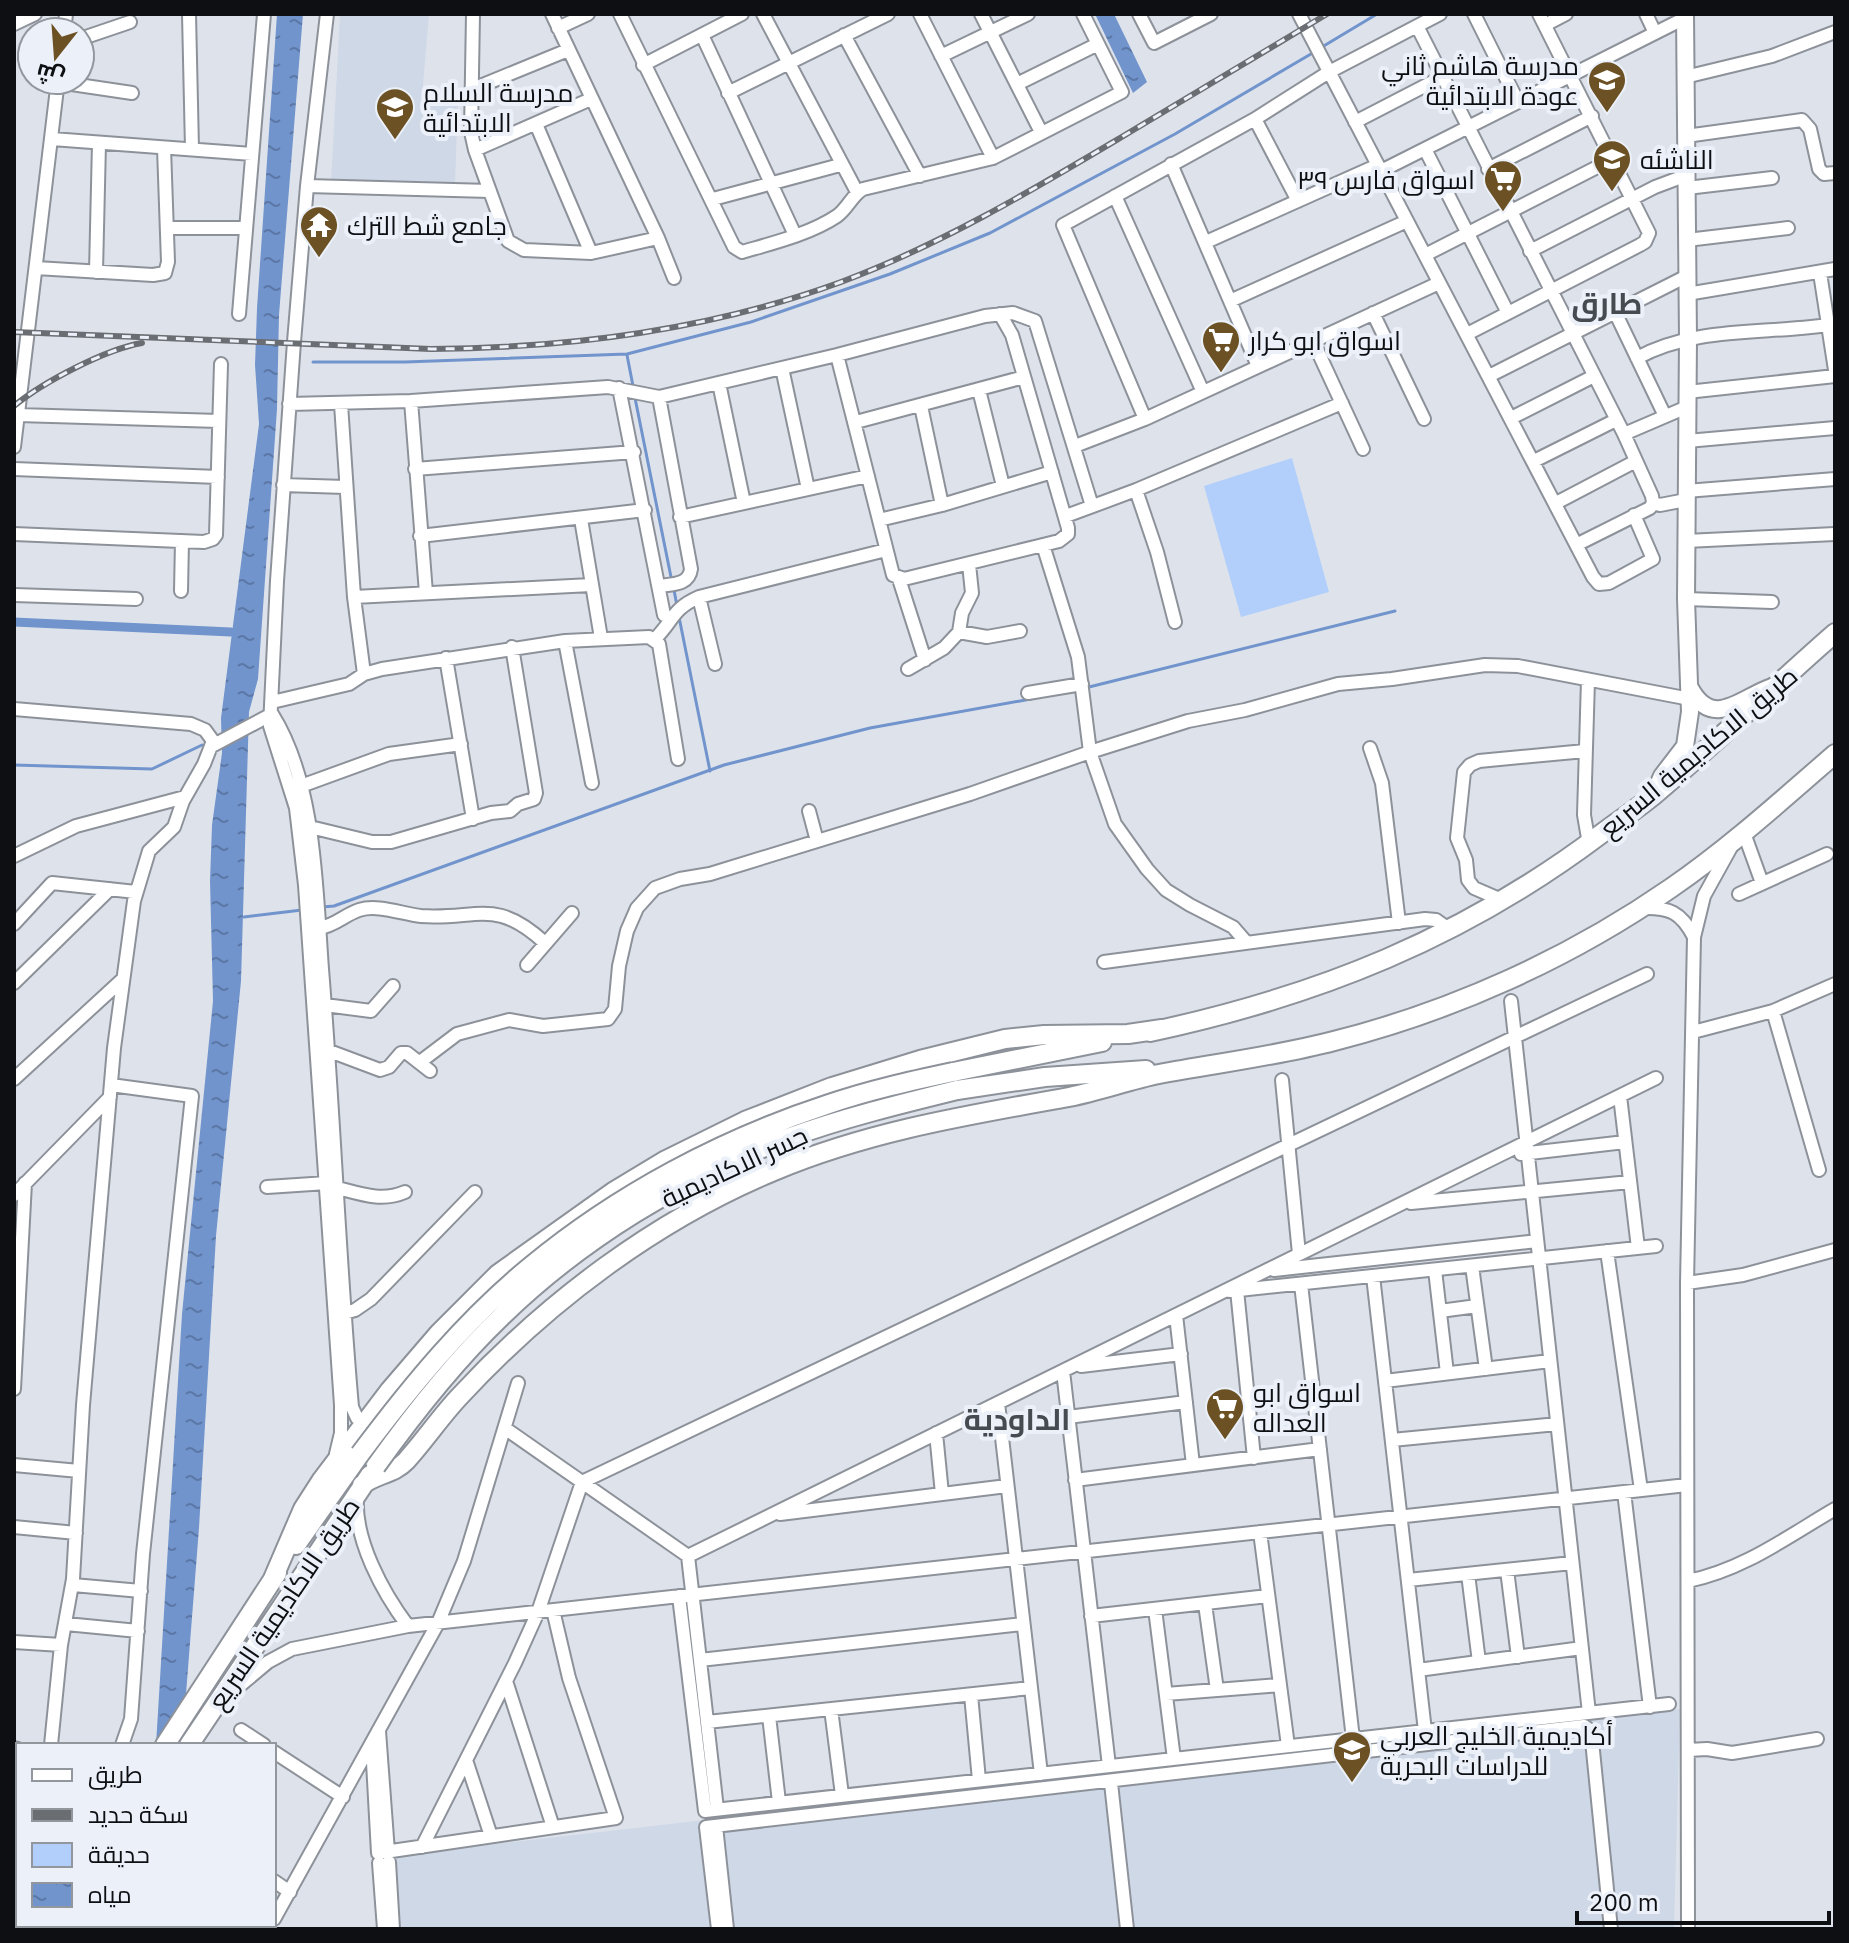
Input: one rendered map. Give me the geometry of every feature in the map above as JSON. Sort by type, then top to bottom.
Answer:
[{"type":"highway","name":"طريق الاكاديمية السريع","points":[[1162,1029],[1224,1016],[1318,987],[1450,930],[1504,901],[1653,796],[1835,633]]},
{"type":"highway","points":[[361,1486],[370,1478],[388,1473],[406,1460],[461,1395],[560,1303],[651,1236],[726,1193],[839,1147],[937,1120],[1076,1095],[1154,1075],[1332,1042],[1423,1014],[1482,991],[1606,930],[1695,871],[1835,754]]},
{"type":"highway","points":[[272,1581],[303,1509],[321,1481],[369,1418],[473,1297],[529,1250],[613,1192],[698,1143],[745,1121],[832,1087],[920,1060],[1005,1039],[1044,1035],[1128,1034],[1162,1029]]},
{"type":"highway","name":"جسر الاكاديمية","points":[[376,1466],[410,1418],[501,1317],[543,1279],[638,1212],[705,1175],[787,1138],[955,1081],[1162,1029]]},
{"type":"highway","name":"جسر الاكاديمية","points":[[360,1454],[417,1381],[489,1304],[532,1266],[637,1192],[700,1157],[773,1124],[869,1092],[955,1081],[1193,1068]]},
{"type":"highway","points":[[698,1143],[726,1193]]},
{"type":"highway","points":[[529,1250],[546,1256],[557,1269],[562,1285],[560,1303]]},
{"type":"highway","name":"طريق الاكاديمية السريع","points":[[166,1743],[272,1581],[360,1454]]},
{"type":"highway","name":"طريق الاكاديمية السريع","points":[[193,1738],[376,1466]]},
{"type":"main road","points":[[1653,796],[1659,781],[1685,746],[1689,727],[1685,16]]},
{"type":"main road","points":[[1689,691],[1702,704],[1720,710],[1733,707],[1774,686]]},
{"type":"street","points":[[14,24],[35,14]]},
{"type":"street","points":[[189,14],[192,149]]},
{"type":"street","points":[[239,314],[264,14]]},
{"type":"street","points":[[321,1481],[339,1445],[341,1433],[339,1315],[323,1048],[299,829],[291,791],[271,730],[289,404],[307,186],[327,14]]},
{"type":"street","points":[[473,14],[471,118],[475,150],[508,241],[524,250],[591,253],[658,238]]},
{"type":"street","points":[[552,14],[674,278]]},
{"type":"street","points":[[558,28],[588,14]]},
{"type":"street","points":[[620,14],[739,251],[795,235],[835,217],[857,192],[993,158],[1122,92],[1083,14]]},
{"type":"street","points":[[643,65],[742,14]]},
{"type":"street","points":[[763,14],[840,165],[857,192]]},
{"type":"street","points":[[728,93],[888,14]]},
{"type":"street","points":[[920,14],[993,158]]},
{"type":"street","points":[[981,14],[1041,132]]},
{"type":"street","points":[[941,56],[1028,14]]},
{"type":"street","points":[[1139,14],[1154,43],[1195,18],[1211,14]]},
{"type":"street","points":[[1299,14],[1599,584],[1609,583],[1648,564],[1653,556],[1634,515]]},
{"type":"street","points":[[1145,419],[1063,225],[1255,119],[1329,72],[1440,14]]},
{"type":"street","points":[[1474,14],[1518,102]]},
{"type":"street","points":[[1467,334],[1645,242],[1648,229],[1542,19],[1566,14]]},
{"type":"street","points":[[1646,14],[1655,33]]},
{"type":"street","points":[[1206,242],[1425,149],[1685,16]]},
{"type":"street","points":[[96,34],[130,22]]},
{"type":"street","points":[[1417,26],[1624,434],[1653,503]]},
{"type":"street","points":[[1685,77],[1772,56],[1835,32]]},
{"type":"street","points":[[702,35],[795,235]]},
{"type":"street","points":[[844,35],[920,176]]},
{"type":"street","points":[[1017,84],[1098,44]]},
{"type":"street","points":[[473,89],[568,50]]},
{"type":"street","points":[[1355,122],[1442,77]]},
{"type":"street","points":[[96,87],[132,93]]},
{"type":"street","points":[[14,447],[20,342],[36,268],[56,96]]},
{"type":"street","points":[[475,150],[591,99]]},
{"type":"street","points":[[1488,169],[1592,116]]},
{"type":"street","points":[[1255,119],[1298,201]]},
{"type":"street","points":[[1686,136],[1802,120],[1809,125],[1819,169],[1824,174],[1835,173]]},
{"type":"street","points":[[536,124],[591,253]]},
{"type":"street","points":[[52,139],[252,154]]},
{"type":"street","points":[[96,272],[99,143]]},
{"type":"street","points":[[36,268],[153,275],[165,273],[168,262],[164,148]]},
{"type":"street","points":[[1425,149],[1508,313]]},
{"type":"street","points":[[1425,255],[1613,159]]},
{"type":"street","points":[[1171,164],[1258,366]]},
{"type":"street","points":[[713,199],[840,165]]},
{"type":"street","points":[[1530,251],[1663,183],[1772,178]]},
{"type":"street","points":[[307,186],[490,191]]},
{"type":"street","points":[[1115,196],[1203,392]]},
{"type":"street","points":[[1230,301],[1407,221]]},
{"type":"street","points":[[167,228],[246,228]]},
{"type":"street","points":[[1687,240],[1788,228]]},
{"type":"street","points":[[1687,294],[1835,269]]},
{"type":"street","points":[[1624,434],[1665,416],[1687,400],[1835,373],[1831,325],[1820,273]]},
{"type":"street","points":[[1489,376],[1687,276]]},
{"type":"street","points":[[1075,446],[1145,419],[1439,283]]},
{"type":"street","points":[[1615,312],[1665,416]]},
{"type":"street","points":[[1373,313],[1424,419]]},
{"type":"street","points":[[289,404],[411,401],[619,388],[659,397],[1000,314],[1020,314],[1035,321],[1092,506]]},
{"type":"street","points":[[899,579],[1043,545],[1068,534],[1066,516],[1012,335],[1000,314]]},
{"type":"street","points":[[1637,358],[1661,346],[1688,338],[1831,325]]},
{"type":"street","points":[[1313,341],[1363,449]]},
{"type":"street","points":[[837,355],[891,571],[899,579],[925,660]]},
{"type":"street","points":[[14,534],[209,542],[216,535],[221,364]]},
{"type":"street","points":[[782,368],[808,489]]},
{"type":"street","points":[[1511,418],[1594,376]]},
{"type":"street","points":[[856,422],[1024,377]]},
{"type":"street","points":[[719,383],[744,503]]},
{"type":"street","points":[[619,388],[664,615]]},
{"type":"street","points":[[979,390],[1003,486]]},
{"type":"street","points":[[659,397],[691,569],[684,581],[659,586]]},
{"type":"street","points":[[411,401],[426,593]]},
{"type":"street","points":[[1066,516],[1136,490],[1342,403]]},
{"type":"street","points":[[341,404],[354,597],[364,674]]},
{"type":"street","points":[[921,406],[942,505]]},
{"type":"street","points":[[18,415],[219,421]]},
{"type":"street","points":[[1534,461],[1616,420]]},
{"type":"street","points":[[1687,441],[1835,428]]},
{"type":"street","points":[[415,469],[634,452]]},
{"type":"street","points":[[1556,503],[1636,461]]},
{"type":"street","points":[[14,469],[218,477]]},
{"type":"street","points":[[879,520],[1052,472]]},
{"type":"street","points":[[680,517],[868,476]]},
{"type":"street","points":[[1653,503],[1660,505],[1686,496],[1835,479]]},
{"type":"street","points":[[283,485],[345,487]]},
{"type":"street","points":[[1136,490],[1157,552],[1175,622]]},
{"type":"street","points":[[1578,544],[1650,508],[1653,503]]},
{"type":"street","points":[[420,536],[645,510]]},
{"type":"street","points":[[581,519],[601,638]]},
{"type":"street","points":[[1686,541],[1835,534]]},
{"type":"street","points":[[181,591],[182,541]]},
{"type":"street","points":[[1043,545],[1073,636],[1090,752],[1115,824],[1166,890],[1233,927],[1246,942]]},
{"type":"street","points":[[655,639],[668,626],[678,608],[699,597],[886,550]]},
{"type":"street","points":[[908,669],[944,648],[959,632],[962,613],[972,593],[969,564]]},
{"type":"street","points":[[354,597],[591,585]]},
{"type":"street","points":[[14,595],[136,599]]},
{"type":"street","points":[[699,597],[715,664]]},
{"type":"street","points":[[1686,599],[1772,602]]},
{"type":"street","points":[[959,632],[991,637],[1020,631]]},
{"type":"street","points":[[51,1743],[61,1645],[73,1585],[79,1471],[111,1091],[136,892],[149,851],[174,827],[185,797],[212,746],[254,725],[272,708],[349,684],[375,670],[512,647],[601,638],[649,637],[655,639],[660,650],[678,759]]},
{"type":"street","points":[[565,641],[592,783]]},
{"type":"street","points":[[310,827],[382,843],[494,812],[510,811],[518,804],[533,800],[536,795],[512,647]]},
{"type":"street","points":[[446,658],[473,819]]},
{"type":"street","points":[[323,1048],[380,1070],[386,1069],[404,1052],[425,1066],[457,1034],[509,1020],[543,1026],[608,1019],[615,1009],[627,931],[637,908],[655,888],[970,794],[1188,721],[1245,710],[1338,684],[1501,664],[1588,680],[1689,691]]},
{"type":"street","points":[[1588,680],[1584,822],[1589,844]]},
{"type":"street","points":[[1028,693],[1082,684]]},
{"type":"street","points":[[272,708],[301,786],[310,827],[325,1005],[323,1048]]},
{"type":"street","points":[[14,709],[191,724],[205,730],[212,746]]},
{"type":"street","points":[[301,786],[398,751],[461,744]]},
{"type":"street","points":[[1370,748],[1382,783],[1399,923]]},
{"type":"street","points":[[1504,901],[1474,888],[1468,880],[1466,860],[1457,838],[1464,772],[1479,761],[1585,751]]},
{"type":"street","points":[[14,856],[87,822],[185,797]]},
{"type":"street","points":[[809,811],[817,841]]},
{"type":"street","points":[[1742,834],[1762,883]]},
{"type":"street","points":[[1688,1929],[1687,1283],[1694,937],[1704,896],[1718,867],[1742,834]]},
{"type":"street","points":[[1739,894],[1827,854]]},
{"type":"street","points":[[14,924],[52,883],[136,892]]},
{"type":"street","points":[[14,983],[110,889]]},
{"type":"street","points":[[1641,907],[1676,913],[1687,923],[1694,937]]},
{"type":"street","points":[[319,928],[336,924],[359,910],[434,916],[480,913],[518,922],[545,943]]},
{"type":"street","points":[[527,965],[572,913]]},
{"type":"street","points":[[1104,962],[1431,919],[1450,930]]},
{"type":"street","points":[[422,1847],[538,1612],[582,1482],[1647,974]]},
{"type":"street","points":[[14,1079],[123,979]]},
{"type":"street","points":[[1693,1032],[1773,1011],[1835,984]]},
{"type":"street","points":[[325,1005],[371,1011],[393,986]]},
{"type":"street","points":[[1511,1001],[1589,1713]]},
{"type":"street","points":[[1773,1011],[1819,1170]]},
{"type":"street","points":[[688,1556],[1401,1203],[1496,1157],[1527,1147],[1656,1078]]},
{"type":"street","points":[[1282,1080],[1299,1254]]},
{"type":"street","points":[[14,1195],[111,1091]]},
{"type":"street","points":[[111,1091],[192,1096],[141,1591],[131,1719],[123,1743]]},
{"type":"street","points":[[1620,1096],[1638,1248]]},
{"type":"street","points":[[1527,1147],[1625,1142]]},
{"type":"street","points":[[1401,1203],[1630,1182]]},
{"type":"street","points":[[14,1389],[25,1183]]},
{"type":"street","points":[[267,1187],[332,1185],[378,1198],[405,1192]]},
{"type":"street","points":[[339,1315],[371,1299],[475,1192]]},
{"type":"street","points":[[1265,1271],[1537,1241]]},
{"type":"street","points":[[1222,1292],[1656,1246]]},
{"type":"street","points":[[1687,1283],[1743,1275],[1835,1250]]},
{"type":"street","points":[[1607,1251],[1641,1490]]},
{"type":"street","points":[[1472,1266],[1486,1369]]},
{"type":"street","points":[[1435,1270],[1447,1373]]},
{"type":"street","points":[[1373,1276],[1425,1731]]},
{"type":"street","points":[[1301,1284],[1353,1739]]},
{"type":"street","points":[[1237,1290],[1254,1458]]},
{"type":"street","points":[[1440,1311],[1477,1306]]},
{"type":"street","points":[[339,1315],[352,1407],[359,1420],[369,1418]]},
{"type":"street","points":[[1176,1315],[1193,1465]]},
{"type":"street","points":[[1066,1369],[1181,1354]]},
{"type":"street","points":[[1385,1381],[1550,1361]]},
{"type":"street","points":[[1066,1369],[1068,1417],[1109,1766]]},
{"type":"street","points":[[276,1916],[438,1623],[464,1561],[518,1383]]},
{"type":"street","points":[[1068,1417],[1186,1402]]},
{"type":"street","points":[[998,1403],[1041,1774]]},
{"type":"street","points":[[1392,1440],[1557,1424]]},
{"type":"street","points":[[506,1429],[688,1556]]},
{"type":"street","points":[[936,1433],[942,1494]]},
{"type":"street","points":[[1075,1480],[1320,1449]]},
{"type":"street","points":[[14,1465],[79,1471]]},
{"type":"street","points":[[193,1738],[240,1684],[268,1662],[292,1649],[408,1626],[1687,1485]]},
{"type":"street","points":[[361,1486],[357,1516],[368,1553],[385,1591],[408,1626]]},
{"type":"street","points":[[768,1516],[1007,1486]]},
{"type":"street","points":[[1624,1492],[1650,1707]]},
{"type":"street","points":[[1688,1581],[1740,1565],[1835,1509]]},
{"type":"street","points":[[14,1527],[76,1533]]},
{"type":"street","points":[[1260,1532],[1288,1746]]},
{"type":"street","points":[[688,1556],[686,1596],[705,1811],[1669,1704]]},
{"type":"street","points":[[1408,1580],[1572,1563]]},
{"type":"street","points":[[1507,1570],[1518,1657]]},
{"type":"street","points":[[1468,1574],[1479,1662]]},
{"type":"street","points":[[73,1585],[141,1591]]},
{"type":"street","points":[[686,1596],[700,1660],[717,1809]]},
{"type":"street","points":[[1091,1616],[1268,1596]]},
{"type":"street","points":[[1205,1604],[1217,1690]]},
{"type":"street","points":[[1155,1609],[1174,1759]]},
{"type":"street","points":[[385,1859],[422,1847],[616,1818],[569,1678],[553,1610]]},
{"type":"street","points":[[66,1624],[138,1631]]},
{"type":"street","points":[[700,1660],[1023,1624]]},
{"type":"street","points":[[14,1642],[61,1645]]},
{"type":"street","points":[[1418,1670],[1582,1648]]},
{"type":"street","points":[[506,1681],[553,1827]]},
{"type":"street","points":[[1166,1694],[1280,1685]]},
{"type":"street","points":[[707,1722],[1031,1688]]},
{"type":"street","points":[[971,1695],[979,1780]]},
{"type":"street","points":[[831,1709],[842,1795]]},
{"type":"street","points":[[769,1716],[779,1802]]},
{"type":"street","points":[[711,1827],[1586,1727],[1591,1731],[1611,1929]]},
{"type":"street","points":[[241,1730],[261,1743]]},
{"type":"street","points":[[379,1730],[388,1924]]},
{"type":"street","points":[[1688,1750],[1713,1749],[1732,1753],[1817,1739]]},
{"type":"street","points":[[372,1744],[378,1853],[385,1859]]},
{"type":"street","points":[[276,1753],[343,1797]]},
{"type":"street","points":[[466,1760],[491,1836]]},
{"type":"street","points":[[1111,1783],[1127,1929]]},
{"type":"street","points":[[711,1827],[718,1929]]},
{"type":"street","points":[[711,1827],[727,1929]]},
{"type":"street","points":[[276,1882],[290,1892]]},
{"type":"shaded area","points":[[340,14],[429,14],[422,97],[458,98],[455,184],[331,184]]},
{"type":"shaded area","name":"أكاديمية الخليج العربي للدراسات البحرية","points":[[1680,1709],[1674,1929],[377,1929],[372,1858]]},
{"type":"green space","points":[[1292,458],[1329,592],[1241,617],[1204,486]]},
{"type":"water","points":[[277,14],[303,14],[279,315],[277,409],[258,679],[249,712],[241,981],[216,1236],[199,1528],[182,1743],[156,1743],[182,1314],[213,1001],[212,825],[222,753],[221,718],[259,424],[255,365]]},
{"type":"water","points":[[1095,14],[1114,14],[1147,82],[1133,93]]},
{"type":"waterway","points":[[1322,47],[1377,14]]},
{"type":"waterway","points":[[313,362],[627,354],[751,322],[890,274],[990,233],[1175,134],[1316,51]]},
{"type":"waterway","points":[[627,355],[633,386]]},
{"type":"waterway","points":[[635,398],[672,582]]},
{"type":"waterway","points":[[674,590],[677,606]]},
{"type":"waterway","points":[[1085,688],[1395,611]]},
{"type":"waterway","points":[[679,617],[710,771]]},
{"type":"waterway","points":[[14,622],[231,632]]},
{"type":"waterway","points":[[322,907],[334,906],[724,765],[870,728],[1031,699]]},
{"type":"waterway","points":[[14,765],[152,769],[202,745]]},
{"type":"waterway","points":[[244,917],[302,910]]},
{"type":"railway","points":[[14,332],[431,349],[483,348],[639,333],[741,313],[841,282],[949,234],[1052,178],[1327,14]]},
{"type":"railway","points":[[14,406],[75,368],[127,346],[142,343]]},
{"type":"place","name":"مدرسة هاشم ثاني عودة الابتدائية","points":[[1607,114]]},
{"type":"place","name":"مدرسة السلام الابتدائية","points":[[395,141]]},
{"type":"place","name":"الناشئه","points":[[1612,193]]},
{"type":"place","name":"اسواق فارس ٣٩","points":[[1503,213]]},
{"type":"place","name":"جامع شط الترك","points":[[319,259]]},
{"type":"place","name":"اسواق ابو كرار","points":[[1221,374]]},
{"type":"place","name":"اسواق ابو العداله","points":[[1225,1441]]},
{"type":"place","name":"أكاديمية الخليج العربي للدراسات البحرية","points":[[1352,1784]]},
{"type":"district","name":"طارق","points":[[1607,302]]},
{"type":"district","name":"الداودية","points":[[1017,1418]]}]
